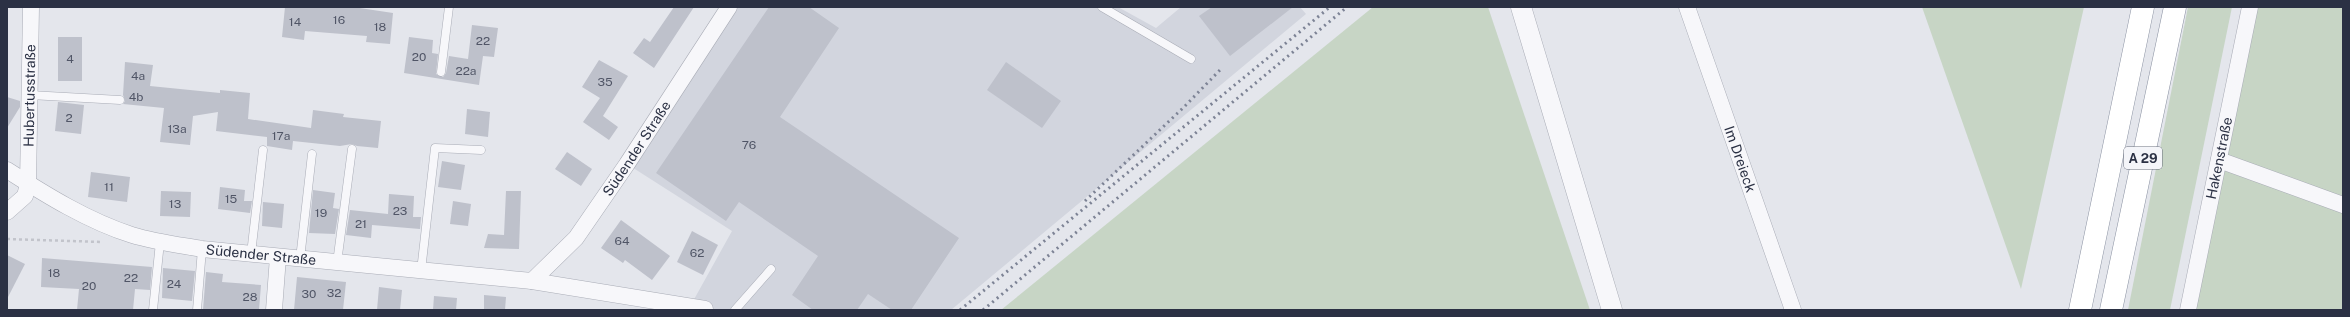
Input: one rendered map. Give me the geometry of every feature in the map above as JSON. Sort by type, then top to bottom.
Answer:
[{"type":"highway","name":"A 29","points":[[2080,310],[2143,7]]},
{"type":"highway","name":"A 29","points":[[2112,310],[2175,7]]},
{"type":"street","name":"Hubertusstraße","points":[[28,184],[31,7]]},
{"type":"street","name":"Südender Straße","points":[[532,281],[576,238],[627,164],[730,7]]},
{"type":"street","points":[[1521,7],[1612,310]]},
{"type":"street","name":"Im Dreieck","points":[[1687,7],[1793,310]]},
{"type":"street","name":"Hakenstraße","points":[[2188,310],[2220,160],[2250,7]]},
{"type":"street","points":[[2220,160],[2343,205]]},
{"type":"street","name":"Südender Straße","points":[[7,170],[28,184],[80,213],[133,235],[160,242],[202,249],[278,257],[532,281],[707,309]]},
{"type":"street","points":[[7,212],[26,196],[28,184]]},
{"type":"street","points":[[274,310],[278,257]]},
{"type":"lane","points":[[441,72],[449,7]]},
{"type":"lane","points":[[1102,7],[1191,59]]},
{"type":"lane","points":[[30,95],[120,100]]},
{"type":"lane","points":[[422,271],[435,148],[481,150]]},
{"type":"lane","points":[[338,263],[352,149]]},
{"type":"lane","points":[[252,254],[263,150]]},
{"type":"lane","points":[[300,259],[312,154]]},
{"type":"lane","points":[[153,310],[160,242]]},
{"type":"lane","points":[[197,310],[202,249]]},
{"type":"lane","points":[[735,310],[771,269]]},
{"type":"path","points":[[7,239],[124,243],[133,235]]},
{"type":"shaded area","points":[[729,7],[1118,7],[1156,28],[1181,7],[1300,7],[1306,14],[951,310],[716,310],[708,305],[692,303],[732,231],[627,164]]},
{"type":"green space","points":[[1373,7],[1488,7],[1590,310],[1001,310]]},
{"type":"green space","points":[[1922,7],[2084,7],[2021,289]]},
{"type":"green space","points":[[2188,7],[2232,7],[2170,310],[2128,310]]},
{"type":"green space","points":[[2249,7],[2343,7],[2343,310],[2190,310]]},
{"type":"building","points":[[285,7],[353,7],[393,13],[390,44],[366,42],[367,36],[305,31],[304,40],[282,37]]},
{"type":"building","points":[[674,7],[694,7],[654,68],[633,53],[644,38],[650,42]]},
{"type":"building","points":[[769,7],[809,7],[839,28],[780,117],[959,238],[911,310],[892,310],[868,294],[857,310],[813,310],[792,295],[818,256],[739,202],[726,221],[656,173]]},
{"type":"building","points":[[1212,7],[1293,7],[1230,56],[1199,16]]},
{"type":"building","points":[[472,25],[498,28],[494,57],[483,56],[479,85],[404,73],[409,37],[433,40],[432,53],[438,54],[436,74],[443,77],[446,73],[449,56],[468,59]]},
{"type":"building","points":[[58,37],[82,37],[82,81],[58,81]]},
{"type":"building","points":[[599,60],[628,76],[603,116],[618,127],[609,140],[583,122],[600,98],[582,87]]},
{"type":"building","points":[[125,62],[153,65],[150,86],[220,93],[220,90],[250,93],[248,119],[311,128],[313,110],[344,114],[343,117],[381,121],[378,148],[357,146],[352,144],[340,146],[293,141],[292,150],[267,146],[267,137],[216,131],[218,112],[193,116],[190,145],[160,142],[164,108],[123,104],[125,101],[123,95]]},
{"type":"building","points":[[1006,62],[1061,101],[1042,128],[987,90]]},
{"type":"building","points":[[7,97],[20,101],[20,107],[7,128]]},
{"type":"building","points":[[58,102],[84,105],[81,134],[55,131]]},
{"type":"building","points":[[467,109],[490,112],[488,137],[465,134]]},
{"type":"building","points":[[567,152],[592,169],[581,186],[555,169]]},
{"type":"building","points":[[442,161],[465,165],[461,190],[438,187]]},
{"type":"building","points":[[91,172],[130,177],[127,202],[88,197]]},
{"type":"building","points":[[220,187],[245,190],[244,201],[252,201],[250,213],[218,209]]},
{"type":"building","points":[[313,190],[335,193],[333,208],[339,209],[335,234],[309,233]]},
{"type":"building","points":[[161,191],[191,192],[190,217],[160,216]]},
{"type":"building","points":[[506,191],[521,191],[519,249],[484,248],[488,234],[504,235]]},
{"type":"building","points":[[389,194],[414,196],[413,217],[421,217],[420,229],[372,225],[371,238],[346,235],[350,210],[388,214]]},
{"type":"building","points":[[453,201],[471,204],[468,226],[450,224]]},
{"type":"building","points":[[263,202],[284,204],[282,228],[262,226]]},
{"type":"building","points":[[621,220],[670,256],[652,280],[625,260],[623,263],[601,248]]},
{"type":"building","points":[[692,231],[718,245],[703,275],[677,262]]},
{"type":"building","points":[[7,255],[25,264],[7,299]]},
{"type":"building","points":[[42,258],[152,267],[150,290],[135,289],[133,310],[77,310],[79,289],[41,287]]},
{"type":"building","points":[[163,268],[195,271],[192,301],[162,298]]},
{"type":"building","points":[[206,272],[223,274],[222,282],[261,285],[259,310],[203,310]]},
{"type":"building","points":[[297,277],[346,282],[343,310],[294,310]]},
{"type":"building","points":[[379,287],[402,290],[400,310],[377,310]]},
{"type":"building","points":[[484,295],[506,297],[505,310],[484,310]]},
{"type":"building","points":[[434,296],[457,298],[456,310],[433,310]]},
{"type":"railway","points":[[960,310],[1330,7]]},
{"type":"railway","points":[[983,310],[1347,7]]},
{"type":"railway","points":[[1085,201],[1184,107],[1221,69]]}]
